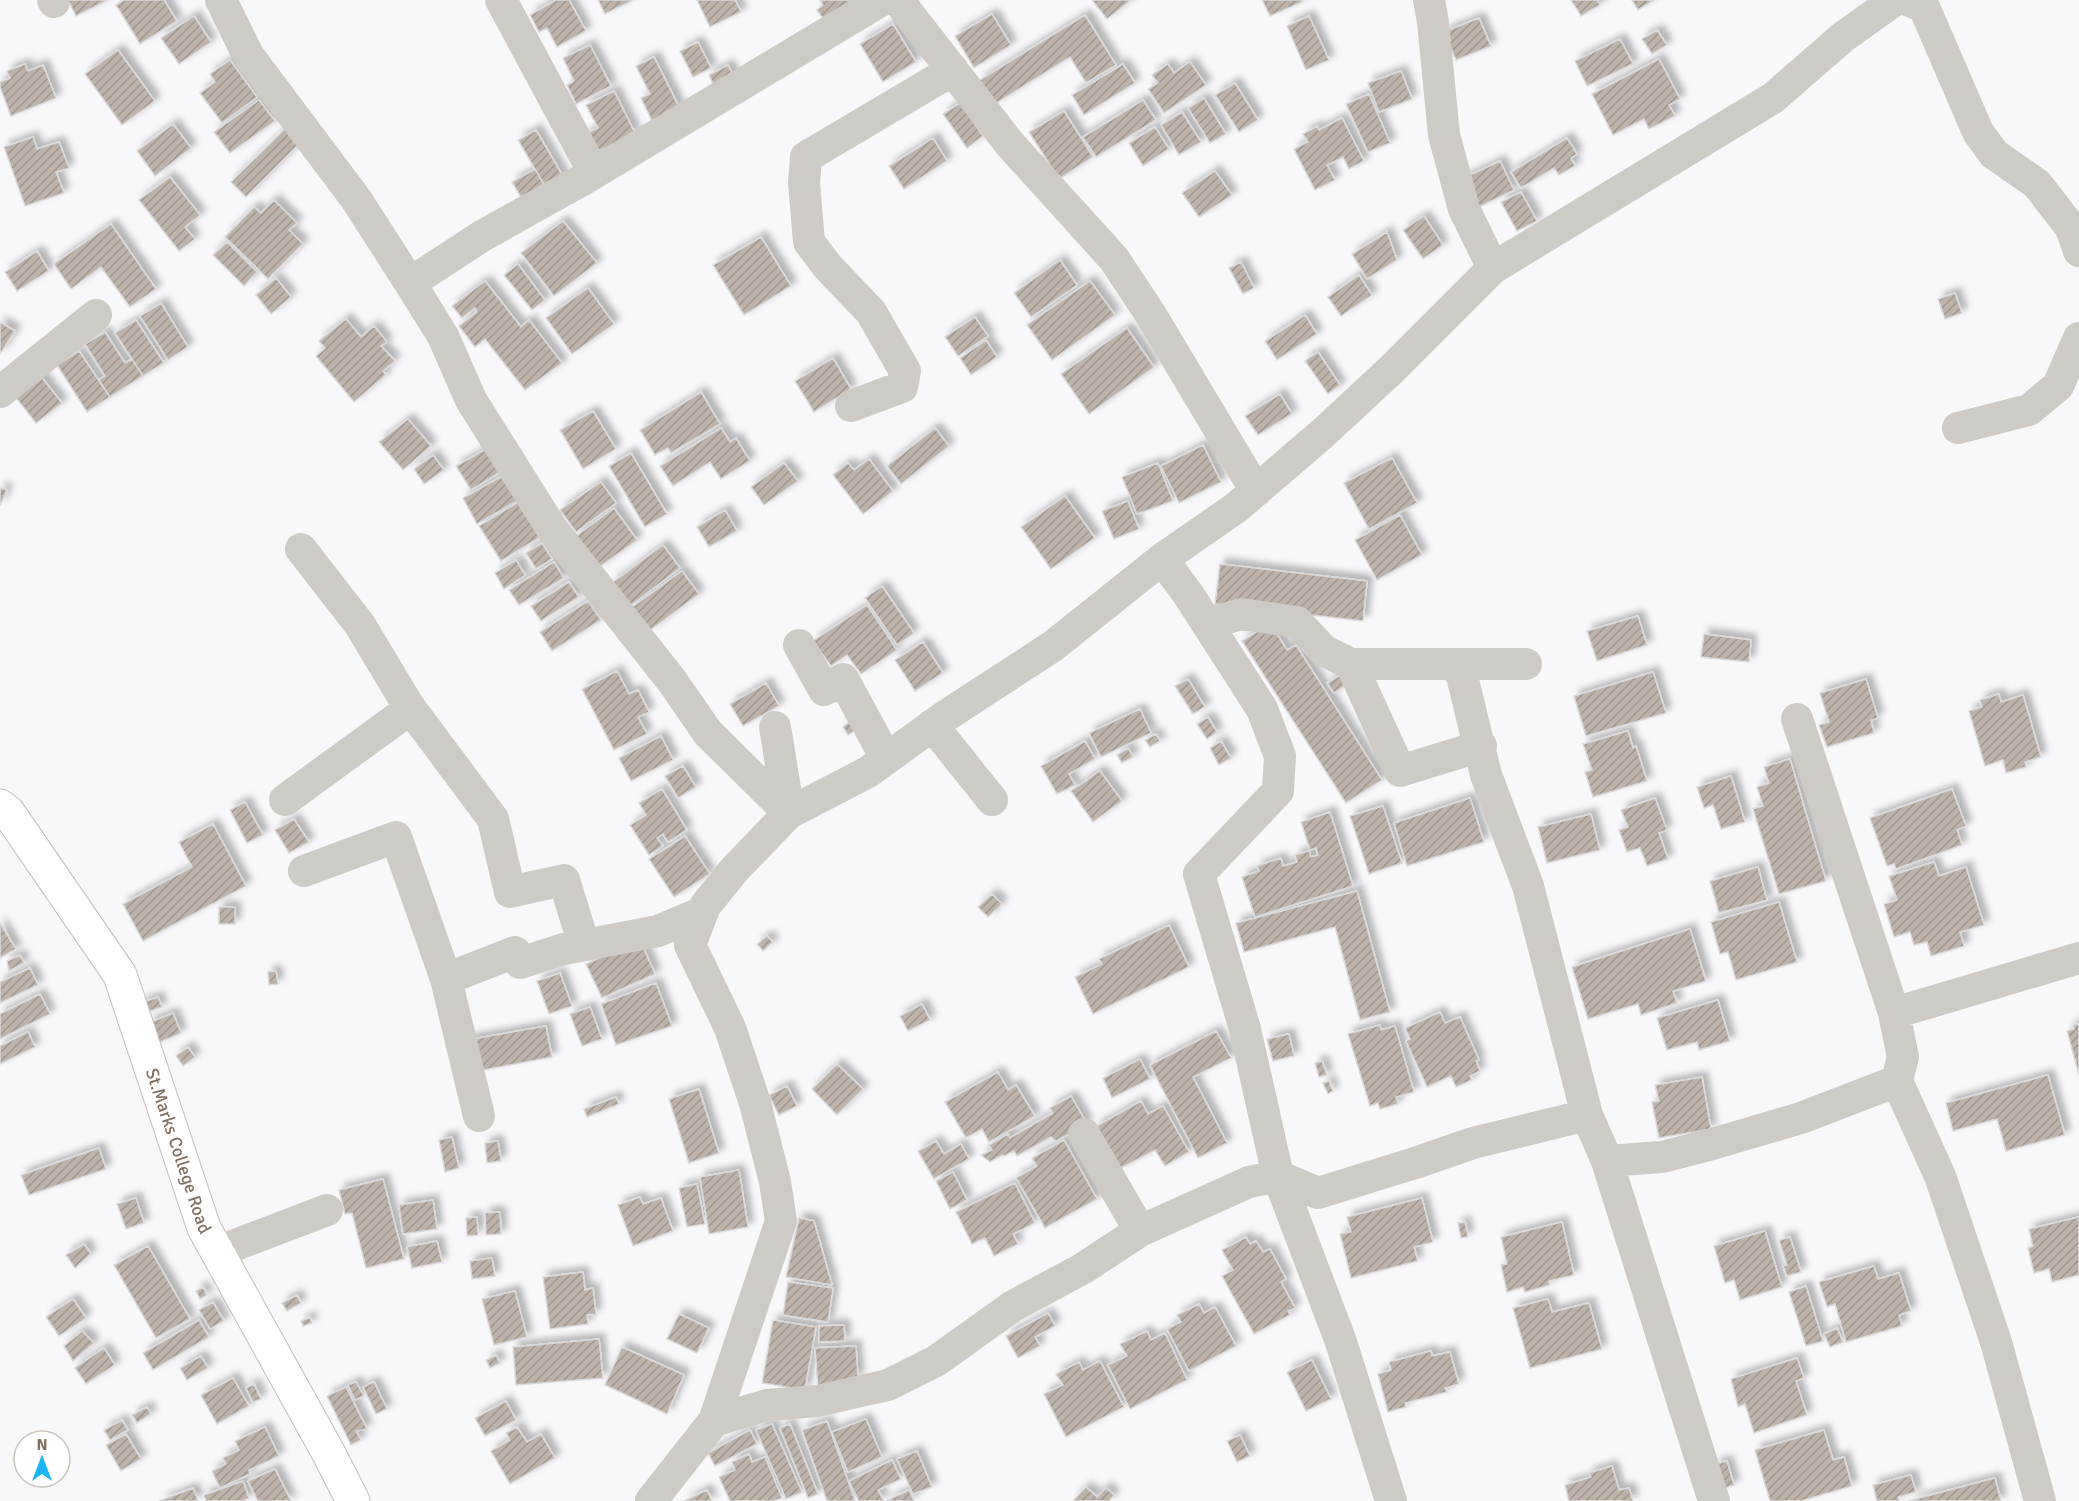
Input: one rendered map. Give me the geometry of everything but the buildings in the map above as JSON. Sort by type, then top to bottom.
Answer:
[{"type":"main road","name":"St.Marks College Road","points":[[0,806],[8,813],[120,975],[204,1228],[353,1501]]},
{"type":"street","points":[[221,0],[248,55],[356,199],[410,283],[443,336],[471,400],[552,529],[672,681],[708,733],[789,813]]},
{"type":"street","points":[[501,0],[594,173]]},
{"type":"street","points":[[410,283],[482,236],[594,173],[882,0]]},
{"type":"street","points":[[898,0],[1009,143],[1114,259],[1151,315],[1256,491]]},
{"type":"street","points":[[1429,0],[1444,135],[1464,209],[1493,268]]},
{"type":"street","points":[[651,1501],[714,1421],[781,1221],[775,1182],[748,1082],[730,1028],[690,945],[705,906],[734,870],[789,813],[868,772],[932,725],[1053,646],[1162,559],[1237,507],[1331,426],[1493,268],[1773,98],[1843,38],[1895,0]]},
{"type":"street","points":[[1908,0],[1923,7],[1978,132],[1994,154],[2037,184],[2071,228],[2079,251]]},
{"type":"street","points":[[851,406],[902,387],[905,371],[871,312],[828,267],[809,242],[804,183],[806,158],[953,70]]},
{"type":"street","points":[[0,392],[96,315]]},
{"type":"street","points":[[1958,428],[2029,410],[2058,386],[2079,338]]},
{"type":"street","points":[[301,549],[360,625],[410,709],[492,819],[510,892],[564,880],[584,945]]},
{"type":"street","points":[[1162,559],[1188,594],[1262,709],[1280,756],[1278,791],[1199,874],[1245,1029],[1278,1176],[1341,1342],[1391,1501]]},
{"type":"street","points":[[1207,624],[1241,614],[1297,622],[1323,650],[1351,664],[1526,664]]},
{"type":"street","points":[[799,645],[825,690],[843,679],[886,758]]},
{"type":"street","points":[[1351,664],[1400,771],[1481,746]]},
{"type":"street","points":[[1455,665],[1462,676],[1481,746],[1486,775],[1528,886],[1587,1115],[1607,1161],[1714,1501]]},
{"type":"street","points":[[285,800],[410,709]]},
{"type":"street","points":[[1797,719],[1894,1013],[1903,1057],[1897,1081],[1940,1176],[1996,1342],[2040,1501]]},
{"type":"street","points":[[932,725],[992,800]]},
{"type":"street","points":[[775,727],[789,813]]},
{"type":"street","points":[[304,872],[396,837],[446,979],[479,1116]]},
{"type":"street","points":[[446,979],[515,952],[520,963],[564,949],[658,931],[703,912]]},
{"type":"street","points":[[1894,1013],[2079,958]]},
{"type":"street","points":[[1607,1161],[1662,1157],[1709,1145],[1801,1118],[1897,1081]]},
{"type":"street","points":[[714,1421],[767,1405],[817,1401],[888,1385],[936,1361],[1013,1306],[1082,1269],[1140,1230],[1249,1182],[1278,1176],[1318,1193],[1473,1143],[1587,1115]]},
{"type":"street","points":[[1084,1134],[1140,1230]]},
{"type":"street","points":[[217,1252],[327,1210]]}]
